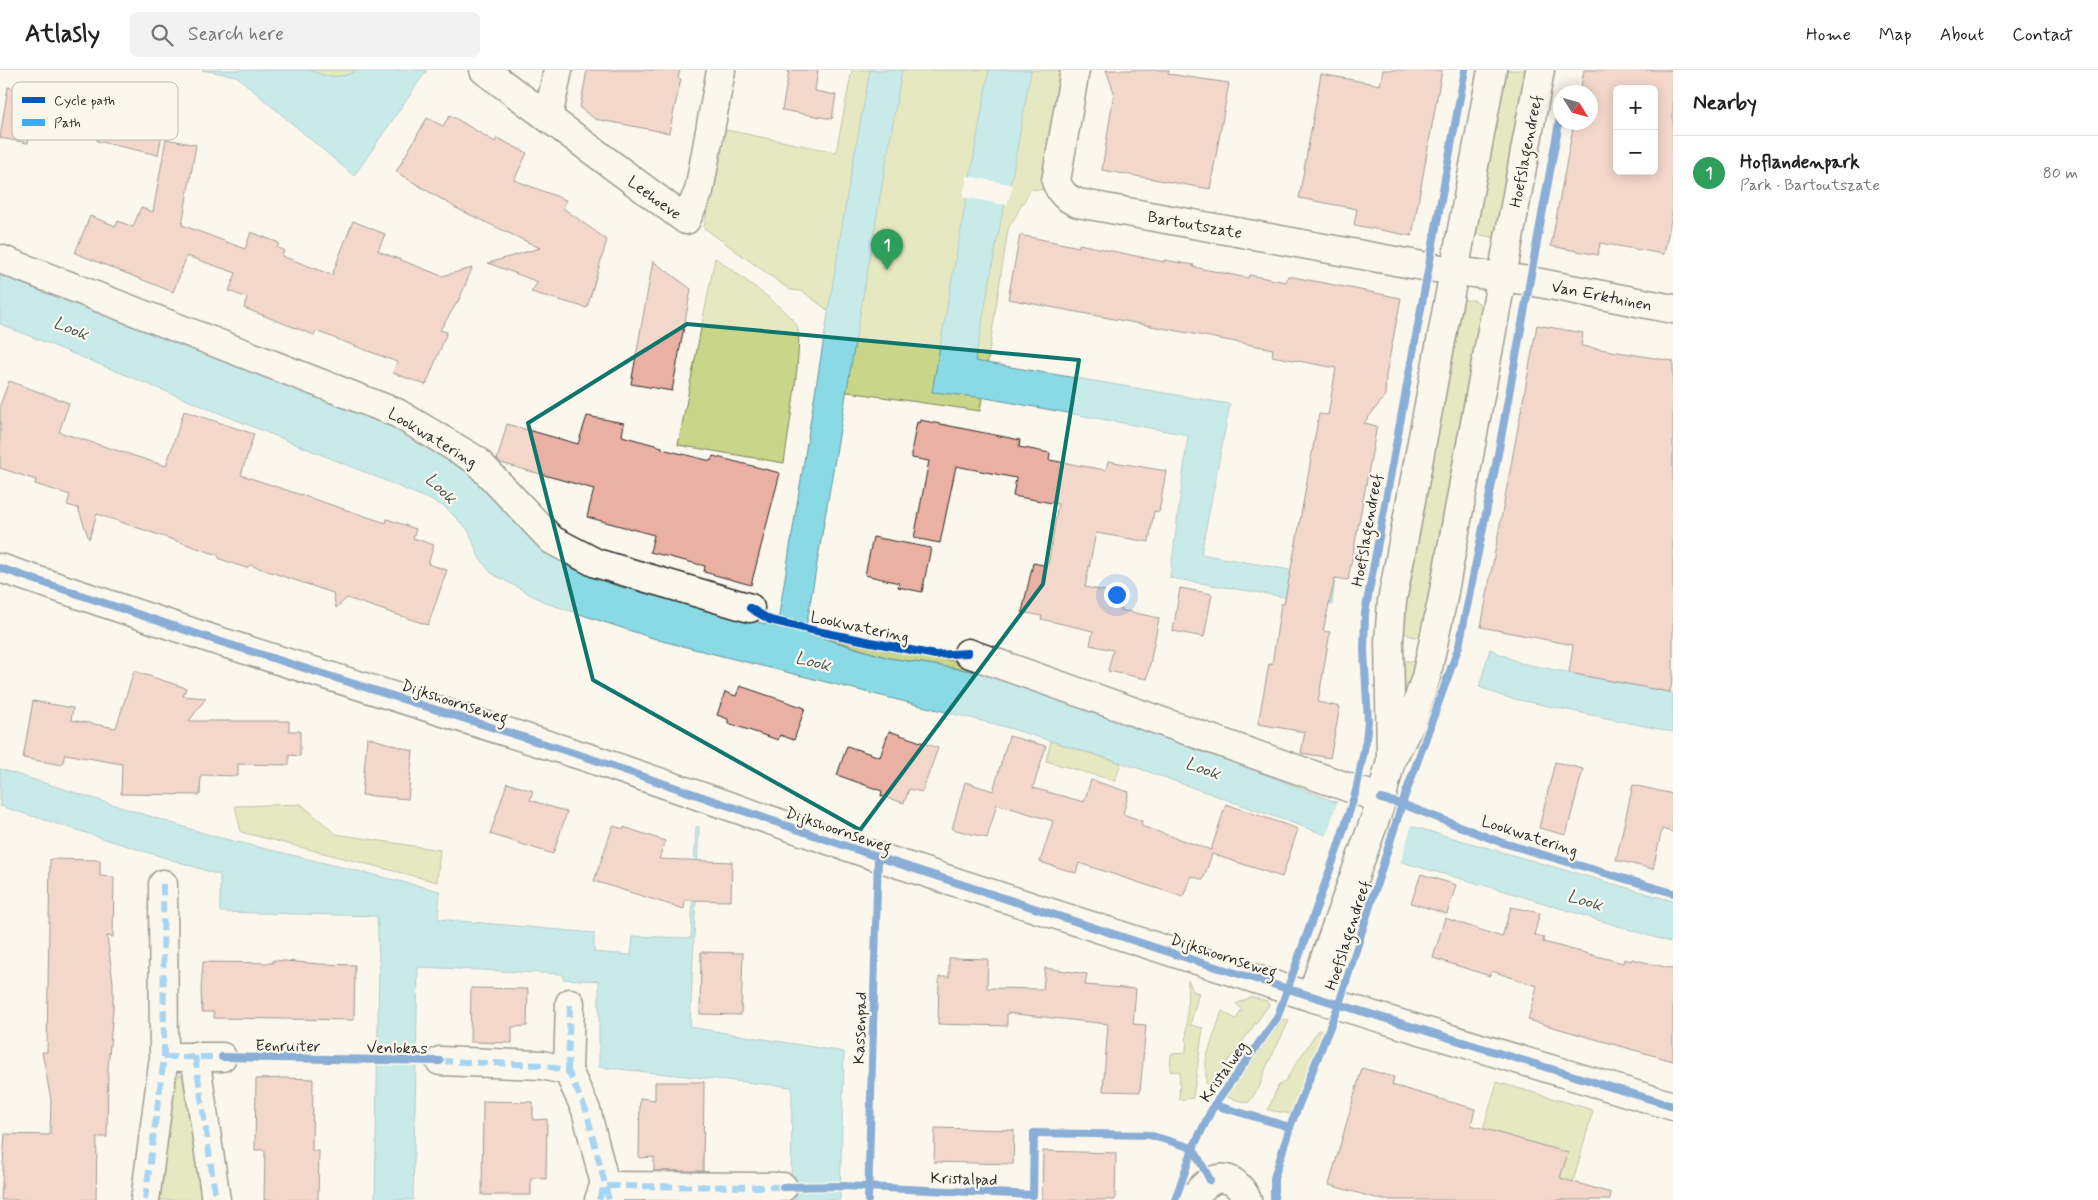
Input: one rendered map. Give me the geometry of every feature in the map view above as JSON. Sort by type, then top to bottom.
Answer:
[{"type":"street","name":"Leehoeve","points":[[484,70],[686,220],[699,191],[722,70]]},
{"type":"street","points":[[548,118],[558,70]]},
{"type":"street","name":"Bartoutszate","points":[[1075,70],[1056,181],[1066,198],[1078,203],[1454,272],[1501,278]]},
{"type":"street","name":"Hoefslagendreef","points":[[1391,760],[1389,641],[1392,601],[1492,70]]},
{"type":"street","name":"Hoefslagendreef","points":[[1311,997],[1380,803],[1391,760],[1411,722],[1426,677],[1540,70]]},
{"type":"street","name":"Lookwatering","points":[[0,259],[397,413],[476,460],[552,540],[596,563],[750,608]]},
{"type":"street","name":"Van Erktuinen","points":[[1501,278],[1673,309]]},
{"type":"street","name":"Dijkshoornseweg","points":[[0,568],[215,640],[586,757],[878,857],[1311,997],[1673,1106]]},
{"type":"street","points":[[1389,641],[1405,648],[1420,650],[1433,644]]},
{"type":"street","points":[[968,652],[1380,803]]},
{"type":"street","points":[[145,1200],[164,1057],[163,884]]},
{"type":"street","points":[[570,1003],[568,1071],[586,1110],[604,1195],[783,1187]]},
{"type":"street","points":[[195,1056],[216,1200]]},
{"type":"street","points":[[164,1057],[222,1057]]},
{"type":"street","name":"Venlokas","points":[[440,1061],[542,1065],[568,1071]]},
{"type":"street","points":[[1193,1200],[1200,1187],[1210,1180],[1227,1178],[1240,1186],[1247,1200]]},
{"type":"highlighted area","points":[[687,324],[1079,360],[1043,584],[860,830],[593,680],[528,423]]},
{"type":"green space","points":[[310,70],[356,70],[345,75],[333,76]]},
{"type":"green space","points":[[852,70],[1065,70],[1042,190],[1031,189],[1008,229],[980,411],[820,388],[830,312],[802,291],[790,290],[704,228],[721,129],[836,152]]},
{"type":"green space","points":[[1500,70],[1532,70],[1501,239],[1470,233]]},
{"type":"green space","points":[[715,258],[783,310],[797,326],[799,335],[797,370],[784,463],[678,445]]},
{"type":"green space","points":[[1464,300],[1474,300],[1483,306],[1424,635],[1414,637],[1399,627],[1459,305]]},
{"type":"green space","points":[[828,639],[894,652],[975,664],[985,673],[889,658]]},
{"type":"green space","points":[[1402,660],[1416,662],[1397,741]]},
{"type":"green space","points":[[1051,741],[1121,763],[1115,781],[1046,761]]},
{"type":"green space","points":[[301,804],[336,834],[440,850],[437,882],[241,832],[235,806]]},
{"type":"green space","points":[[1188,980],[1193,991],[1199,993],[1190,1025],[1203,1028],[1193,1098],[1179,1100],[1180,1072],[1170,1071],[1171,1054],[1186,1053]]},
{"type":"green space","points":[[1251,997],[1267,1001],[1269,1005],[1209,1087],[1206,1084],[1206,1059],[1222,1011],[1236,1019],[1242,1009],[1236,1004]]},
{"type":"green space","points":[[1283,1019],[1289,1021],[1265,1070],[1259,1088],[1248,1103],[1226,1097]]},
{"type":"green space","points":[[1318,1030],[1324,1031],[1291,1114],[1268,1110],[1278,1086],[1285,1081]]},
{"type":"green space","points":[[184,1074],[189,1077],[207,1200],[153,1200],[175,1077]]},
{"type":"green space","points":[[1497,1082],[1593,1110],[1568,1200],[1462,1200]]},
{"type":"water","points":[[202,70],[310,70],[321,74],[339,76],[356,70],[427,70],[354,176],[236,76]]},
{"type":"water","name":"Look","points":[[870,70],[902,70],[805,633],[889,658],[985,673],[1165,735],[1333,801],[1425,830],[1673,901],[1673,943],[1501,890],[1408,864],[1132,766],[1002,726],[662,641],[546,603],[491,573],[479,557],[468,530],[444,506],[0,324],[0,272],[414,434],[482,478],[539,544],[569,567],[617,586],[777,627],[848,190]]},
{"type":"water","points":[[989,70],[1031,70],[1012,177],[1001,219],[975,361],[1230,404],[1201,554],[1335,578],[1332,605],[1170,578],[1188,435],[986,398],[932,392]]},
{"type":"water","points":[[1490,649],[1520,663],[1673,693],[1673,732],[1505,697],[1479,687]]},
{"type":"water","points":[[0,769],[213,836],[440,891],[438,919],[594,933],[594,952],[631,955],[633,936],[691,938],[696,827],[699,827],[690,1027],[844,1052],[840,1200],[791,1200],[792,1087],[599,1067],[599,981],[563,979],[562,974],[418,967],[413,1200],[375,1200],[379,961],[377,916],[220,912],[220,875],[0,806]]},
{"type":"pier","points":[[967,176],[1013,185],[1007,205],[963,197]]},
{"type":"pier","points":[[1338,800],[1412,824],[1400,864],[1326,837]]},
{"type":"building","points":[[587,70],[680,70],[678,78],[681,79],[669,133],[595,119],[580,108]]},
{"type":"building","points":[[789,70],[818,70],[815,91],[836,95],[832,119],[782,110]]},
{"type":"building","points":[[1106,70],[1169,70],[1168,74],[1229,83],[1210,189],[1102,170],[1114,92]]},
{"type":"building","points":[[1383,70],[1442,70],[1412,236],[1354,225],[1357,209],[1299,198],[1321,74],[1380,85]]},
{"type":"building","points":[[1584,70],[1673,70],[1673,210],[1664,254],[1600,243],[1598,255],[1551,246],[1573,130],[1598,130],[1598,85],[1581,85]]},
{"type":"building","points":[[8,87],[12,88],[12,140],[29,140],[28,143],[0,138]]},
{"type":"building","points":[[450,115],[495,142],[497,138],[527,153],[514,180],[566,200],[563,208],[607,240],[587,308],[531,292],[538,282],[488,263],[540,248],[456,208],[396,172],[427,118],[443,126]]},
{"type":"building","points":[[97,140],[161,140],[158,155]]},
{"type":"building","points":[[166,140],[171,140],[196,145],[182,225],[245,249],[251,232],[279,243],[277,248],[284,250],[282,256],[332,275],[353,221],[385,234],[378,251],[442,276],[472,268],[460,298],[440,330],[447,332],[426,385],[393,373],[397,362],[316,331],[314,335],[244,308],[247,298],[229,291],[236,273],[187,256],[173,292],[75,253],[90,216],[116,226],[118,221],[133,227],[141,207],[153,212]]},
{"type":"building","points":[[1020,235],[1079,247],[1079,244],[1164,262],[1164,260],[1194,265],[1193,267],[1248,278],[1249,275],[1286,282],[1288,276],[1401,298],[1386,375],[1385,396],[1364,423],[1377,426],[1348,580],[1335,578],[1323,631],[1330,632],[1318,702],[1340,707],[1330,758],[1301,753],[1305,732],[1258,724],[1269,664],[1272,665],[1281,604],[1284,604],[1319,414],[1328,415],[1336,368],[1272,356],[1273,349],[1008,299]]},
{"type":"building","points":[[653,261],[691,289],[672,391],[631,384]]},
{"type":"building","points":[[1537,325],[1583,333],[1581,346],[1673,361],[1673,676],[1670,692],[1569,673],[1573,645],[1481,627]]},
{"type":"building","points":[[9,381],[69,403],[59,432],[166,466],[184,411],[254,434],[241,475],[386,523],[387,519],[416,529],[413,538],[434,545],[428,564],[447,570],[428,625],[347,598],[336,608],[333,593],[250,565],[246,568],[220,559],[218,555],[97,514],[89,539],[78,508],[67,505],[70,495],[35,484],[36,480],[0,468],[0,405]]},
{"type":"building","points":[[587,416],[624,423],[622,436],[662,447],[662,449],[711,461],[713,456],[780,473],[751,585],[704,572],[705,566],[650,552],[654,535],[587,517],[594,489],[501,463],[497,460],[507,424],[578,444]]},
{"type":"building","points":[[920,420],[1020,440],[1019,447],[1050,453],[1049,460],[1106,470],[1108,461],[1166,471],[1159,512],[1154,511],[1149,542],[1096,533],[1085,587],[1124,595],[1121,610],[1159,618],[1147,679],[1108,671],[1113,650],[1090,645],[1093,631],[1041,619],[1042,616],[1022,612],[1033,563],[1048,566],[1058,504],[1013,496],[1016,478],[956,466],[940,543],[914,538],[929,461],[912,458],[912,447],[917,422],[919,423]]},
{"type":"building","points":[[873,537],[931,548],[922,592],[898,587],[899,583],[865,575]]},
{"type":"building","points":[[1180,588],[1212,594],[1204,637],[1173,631]]},
{"type":"building","points":[[134,671],[186,688],[183,696],[206,698],[189,721],[289,721],[289,731],[300,731],[300,756],[289,755],[289,765],[238,764],[238,776],[201,775],[200,795],[121,794],[122,764],[65,754],[62,765],[23,758],[33,701],[73,708],[71,720],[116,728]]},
{"type":"building","points":[[740,686],[805,708],[794,740],[780,735],[778,740],[728,723],[728,719],[717,715],[725,692],[736,696]]},
{"type":"building","points":[[889,731],[938,748],[922,792],[909,789],[904,803],[881,796],[882,791],[837,775],[847,746],[880,757]]},
{"type":"building","points":[[1009,736],[1046,746],[1033,788],[1084,802],[1091,780],[1129,792],[1123,814],[1142,821],[1141,826],[1211,850],[1226,804],[1298,829],[1282,877],[1212,854],[1203,880],[1191,876],[1183,897],[1079,863],[1076,873],[1040,862],[1053,821],[997,804],[987,838],[952,829],[965,782],[993,791]]},
{"type":"building","points":[[367,737],[413,751],[408,799],[362,795]]},
{"type":"building","points":[[1555,762],[1583,769],[1566,835],[1539,828]]},
{"type":"building","points":[[507,783],[533,791],[530,800],[567,812],[553,854],[490,834]]},
{"type":"building","points":[[1633,785],[1673,794],[1673,832],[1662,829],[1653,869],[1616,860]]},
{"type":"building","points":[[613,826],[624,829],[624,827],[665,841],[659,859],[732,862],[731,901],[685,900],[684,909],[594,881]]},
{"type":"building","points":[[50,859],[100,860],[100,876],[114,877],[113,937],[107,936],[113,982],[113,1010],[108,1068],[107,1137],[97,1137],[96,1200],[1,1200],[5,1134],[50,1135],[51,1100],[42,1052],[47,1052]]},
{"type":"building","points":[[1421,874],[1456,885],[1447,914],[1411,903]]},
{"type":"building","points":[[1511,907],[1540,913],[1534,935],[1544,938],[1543,942],[1623,963],[1624,959],[1631,961],[1632,959],[1673,969],[1673,1061],[1528,1020],[1537,986],[1492,971],[1490,976],[1433,958],[1445,918],[1502,937]]},
{"type":"building","points":[[701,952],[743,953],[741,1015],[700,1014]]},
{"type":"building","points":[[949,958],[988,959],[987,988],[1043,989],[1045,968],[1087,974],[1085,985],[1136,989],[1133,1024],[1146,1025],[1140,1092],[1103,1091],[1108,1024],[1007,1013],[1007,1026],[938,1024],[939,977],[949,977]]},
{"type":"building","points":[[273,960],[355,965],[354,1020],[214,1018],[214,1012],[202,1012],[203,962],[273,963]]},
{"type":"building","points":[[471,988],[528,989],[527,1026],[512,1027],[512,1043],[470,1042]]},
{"type":"building","points":[[1362,1068],[1394,1077],[1392,1085],[1475,1109],[1471,1125],[1568,1153],[1560,1178],[1611,1193],[1610,1200],[1383,1200],[1329,1185]]},
{"type":"building","points":[[256,1079],[313,1079],[312,1151],[319,1151],[318,1200],[264,1200],[265,1150],[255,1150]]},
{"type":"building","points":[[655,1082],[704,1082],[703,1171],[654,1171],[654,1157],[639,1158],[640,1098],[655,1100]]},
{"type":"building","points":[[483,1101],[533,1102],[533,1120],[547,1119],[546,1179],[531,1178],[531,1195],[482,1195]]},
{"type":"building","points":[[935,1128],[1014,1130],[1013,1164],[934,1162]]},
{"type":"building","points":[[1043,1151],[1116,1153],[1115,1200],[1042,1200]]},
{"type":"marked path","points":[[145,1200],[164,1057],[163,884]]},
{"type":"marked path","points":[[568,1071],[570,1003]]},
{"type":"marked path","points":[[195,1056],[216,1200]]},
{"type":"marked path","points":[[164,1057],[222,1057]]},
{"type":"marked path","points":[[440,1061],[542,1065],[568,1071],[586,1110],[609,1200]]},
{"type":"marked path","points":[[599,1200],[604,1186],[783,1187]]},
{"type":"cycle path","name":"Kristalweg","points":[[1175,1200],[1193,1148],[1214,1105],[1277,1018],[1356,791],[1368,721],[1364,650],[1365,613],[1465,70]]},
{"type":"cycle path","points":[[1274,1200],[1274,1178],[1290,1127],[1339,1004],[1402,804],[1459,646],[1498,454],[1558,130]]},
{"type":"cycle path","points":[[0,568],[215,640],[586,757],[878,857],[1193,960],[1673,1106]]},
{"type":"cycle path","points":[[750,608],[770,620],[812,630],[935,655],[968,653]]},
{"type":"cycle path","points":[[1381,799],[1402,804],[1500,842],[1673,893]]},
{"type":"cycle path","name":"Kassenpad","points":[[868,1200],[878,857]]},
{"type":"cycle path","name":"Eenruiter","points":[[222,1057],[440,1061]]},
{"type":"cycle path","name":"Kristalweg","points":[[1214,1105],[1290,1127]]},
{"type":"cycle path","name":"Kristalpad","points":[[783,1187],[843,1186],[1033,1195],[1034,1133],[1149,1135],[1193,1148],[1210,1180]]},
{"type":"place","name":"Hoflandenpark","points":[[887,270]]}]
